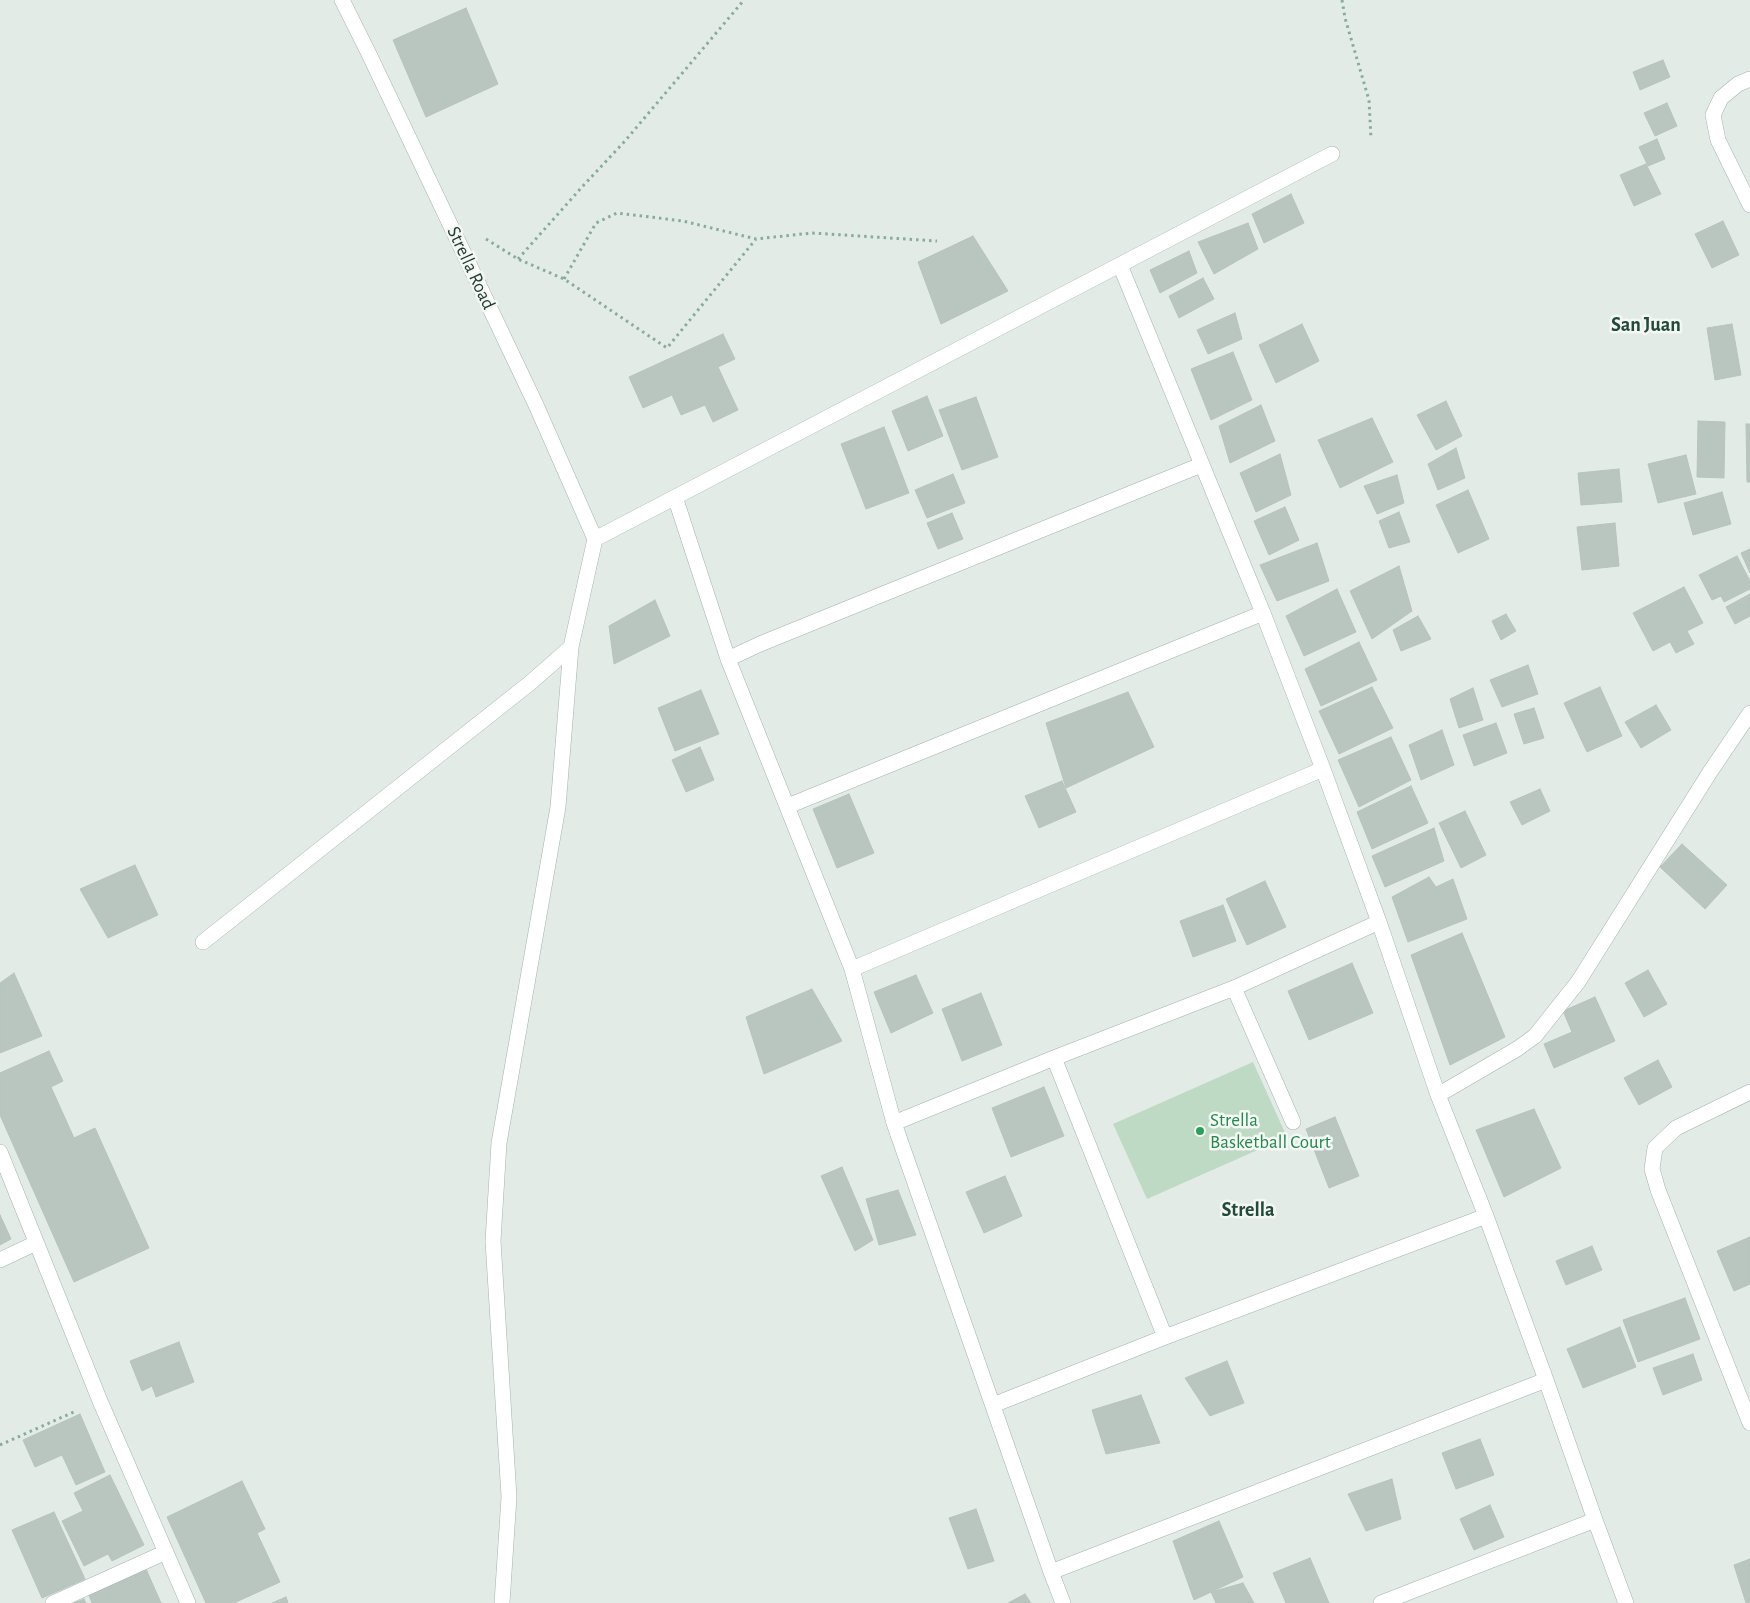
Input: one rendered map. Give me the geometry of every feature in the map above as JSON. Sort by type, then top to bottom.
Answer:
[{"type":"street","name":"Strella Road","points":[[342,0],[536,405],[595,539]]},
{"type":"street","points":[[1750,79],[1738,84],[1721,98],[1712,115],[1718,140],[1750,205]]},
{"type":"street","points":[[502,1603],[509,1497],[493,1241],[499,1143],[558,808],[571,647],[595,539],[1332,154]]},
{"type":"street","points":[[1120,265],[1263,613],[1323,769],[1379,922],[1438,1095],[1486,1216],[1626,1603]]},
{"type":"street","points":[[728,659],[760,644],[1201,465]]},
{"type":"street","points":[[675,497],[728,659],[852,969],[894,1123],[1050,1572],[1063,1603]]},
{"type":"street","points":[[788,806],[1263,613]]},
{"type":"street","points":[[203,942],[530,683],[571,647]]},
{"type":"street","points":[[1438,1095],[1517,1050],[1535,1036],[1578,982],[1710,772],[1750,713]]},
{"type":"street","points":[[852,969],[1323,769]]},
{"type":"street","points":[[894,1123],[1234,988],[1379,922]]},
{"type":"street","points":[[1234,988],[1293,1122]]},
{"type":"street","points":[[1054,1058],[1164,1337]]},
{"type":"street","points":[[1750,1092],[1676,1128],[1655,1148],[1652,1169],[1658,1190],[1750,1423]]},
{"type":"street","points":[[0,1152],[100,1401],[188,1603]]},
{"type":"street","points":[[993,1405],[1164,1337],[1486,1216]]},
{"type":"street","points":[[0,1260],[36,1243]]},
{"type":"street","points":[[1050,1572],[1546,1380]]},
{"type":"street","points":[[1381,1603],[1595,1520]]},
{"type":"street","points":[[53,1603],[166,1552]]},
{"type":"path","points":[[518,259],[625,141],[744,0]]},
{"type":"path","points":[[1342,0],[1345,18],[1369,100],[1371,140]]},
{"type":"path","points":[[564,279],[596,223],[616,213],[683,221],[756,239],[812,233],[937,241]]},
{"type":"path","points":[[468,264],[484,238],[518,259],[564,279],[667,348],[756,239]]},
{"type":"path","points":[[0,1445],[100,1401]]},
{"type":"green space","name":"Strella Basketball Court","points":[[1253,1062],[1287,1137],[1147,1199],[1113,1124]]},
{"type":"building","points":[[466,8],[498,84],[426,117],[393,40]]},
{"type":"building","points":[[1663,60],[1670,77],[1640,90],[1633,72]]},
{"type":"building","points":[[1667,103],[1677,126],[1655,136],[1644,113]]},
{"type":"building","points":[[1657,139],[1665,159],[1648,166],[1639,147]]},
{"type":"building","points":[[1646,164],[1661,194],[1634,206],[1620,175]]},
{"type":"building","points":[[1291,194],[1304,223],[1264,243],[1252,214]]},
{"type":"building","points":[[1723,221],[1739,255],[1712,268],[1695,234]]},
{"type":"building","points":[[1248,223],[1258,249],[1214,274],[1198,242]]},
{"type":"building","points":[[973,236],[1008,291],[941,324],[918,262]]},
{"type":"building","points":[[1189,251],[1197,273],[1160,293],[1150,270]]},
{"type":"building","points":[[1203,278],[1214,299],[1179,318],[1169,296]]},
{"type":"building","points":[[1235,313],[1242,339],[1208,354],[1197,330]]},
{"type":"building","points":[[1302,324],[1319,361],[1276,383],[1259,345]]},
{"type":"building","points":[[1732,324],[1741,375],[1715,380],[1707,328]]},
{"type":"building","points":[[723,334],[735,359],[718,367],[738,410],[713,422],[705,405],[681,415],[672,395],[643,408],[629,377]]},
{"type":"building","points":[[1233,352],[1252,400],[1211,420],[1191,369]]},
{"type":"building","points":[[927,396],[943,436],[908,451],[892,411]]},
{"type":"building","points":[[976,397],[998,457],[962,470],[939,410]]},
{"type":"building","points":[[1446,401],[1462,436],[1436,450],[1417,415]]},
{"type":"building","points":[[1261,405],[1275,441],[1230,463],[1219,426]]},
{"type":"building","points":[[1372,418],[1393,462],[1340,488],[1318,440]]},
{"type":"building","points":[[1698,421],[1725,422],[1724,478],[1697,477]]},
{"type":"building","points":[[1746,424],[1750,424],[1750,482],[1747,482]]},
{"type":"building","points":[[884,427],[909,493],[866,509],[841,444]]},
{"type":"building","points":[[1456,448],[1465,478],[1438,490],[1428,464]]},
{"type":"building","points":[[1280,454],[1291,495],[1256,512],[1240,473]]},
{"type":"building","points":[[1686,455],[1696,494],[1658,503],[1648,464]]},
{"type":"building","points":[[1619,469],[1622,502],[1581,505],[1578,473]]},
{"type":"building","points":[[953,474],[965,503],[927,518],[915,490]]},
{"type":"building","points":[[1397,475],[1404,503],[1377,514],[1364,486]]},
{"type":"building","points":[[1468,490],[1489,539],[1458,553],[1436,505]]},
{"type":"building","points":[[1722,492],[1731,524],[1693,535],[1684,503]]},
{"type":"building","points":[[1285,507],[1299,540],[1269,555],[1254,521]]},
{"type":"building","points":[[1399,512],[1410,542],[1389,548],[1379,521]]},
{"type":"building","points":[[952,513],[963,539],[938,549],[927,523]]},
{"type":"building","points":[[1615,523],[1619,566],[1582,570],[1577,527]]},
{"type":"building","points":[[1317,543],[1329,581],[1277,601],[1260,565]]},
{"type":"building","points":[[1750,549],[1750,573],[1741,553]]},
{"type":"building","points":[[1737,556],[1750,581],[1750,589],[1724,602],[1721,596],[1712,600],[1699,575]]},
{"type":"building","points":[[1399,566],[1412,611],[1372,639],[1350,591]]},
{"type":"building","points":[[1684,587],[1703,623],[1687,631],[1694,644],[1676,653],[1670,642],[1653,651],[1633,613]]},
{"type":"building","points":[[1337,589],[1356,632],[1304,656],[1286,616]]},
{"type":"building","points":[[1750,594],[1750,616],[1735,624],[1726,607]]},
{"type":"building","points":[[655,600],[670,636],[614,664],[609,626]]},
{"type":"building","points":[[1506,614],[1516,631],[1501,640],[1492,621]]},
{"type":"building","points":[[1418,616],[1431,639],[1401,651],[1393,630]]},
{"type":"building","points":[[1359,642],[1377,680],[1321,706],[1305,669]]},
{"type":"building","points":[[1528,665],[1538,694],[1502,707],[1490,680]]},
{"type":"building","points":[[1372,687],[1393,728],[1339,754],[1319,711]]},
{"type":"building","points":[[1600,687],[1622,736],[1587,752],[1564,703]]},
{"type":"building","points":[[1473,688],[1483,720],[1459,728],[1450,699]]},
{"type":"building","points":[[701,690],[719,734],[675,751],[658,708]]},
{"type":"building","points":[[1128,692],[1154,747],[1066,788],[1046,723]]},
{"type":"building","points":[[1656,705],[1671,730],[1641,748],[1625,722]]},
{"type":"building","points":[[1534,708],[1544,738],[1524,744],[1514,714]]},
{"type":"building","points":[[1496,723],[1507,753],[1474,766],[1463,735]]},
{"type":"building","points":[[1442,730],[1454,765],[1421,780],[1409,745]]},
{"type":"building","points":[[1391,737],[1411,780],[1359,807],[1338,760]]},
{"type":"building","points":[[700,747],[714,780],[686,792],[672,760]]},
{"type":"building","points":[[1062,781],[1076,812],[1039,828],[1025,796]]},
{"type":"building","points":[[1411,786],[1428,823],[1372,849],[1357,812]]},
{"type":"building","points":[[1540,789],[1550,811],[1522,825],[1510,802]]},
{"type":"building","points":[[849,794],[874,853],[837,868],[813,809]]},
{"type":"building","points":[[1465,811],[1486,855],[1461,868],[1439,823]]},
{"type":"building","points":[[1434,828],[1444,861],[1385,887],[1372,856]]},
{"type":"building","points":[[1682,844],[1727,885],[1705,909],[1660,867]]},
{"type":"building","points":[[135,865],[158,915],[108,938],[80,889]]},
{"type":"building","points":[[1429,877],[1436,887],[1453,879],[1467,919],[1408,942],[1392,897]]},
{"type":"building","points":[[1265,881],[1286,927],[1247,945],[1226,899]]},
{"type":"building","points":[[1223,905],[1236,941],[1193,957],[1180,921]]},
{"type":"building","points":[[1462,933],[1505,1037],[1450,1065],[1411,955]]},
{"type":"building","points":[[1352,963],[1373,1013],[1309,1040],[1288,991]]},
{"type":"building","points":[[1648,970],[1667,1004],[1644,1017],[1625,983]]},
{"type":"building","points":[[14,973],[42,1036],[0,1053],[0,983]]},
{"type":"building","points":[[916,975],[933,1013],[891,1033],[874,992]]},
{"type":"building","points":[[812,989],[842,1041],[764,1074],[746,1017]]},
{"type":"building","points":[[981,993],[1002,1045],[962,1061],[942,1009]]},
{"type":"building","points":[[1595,997],[1615,1041],[1554,1068],[1544,1044],[1572,1032],[1563,1011]]},
{"type":"building","points":[[49,1051],[63,1081],[51,1087],[74,1138],[95,1128],[149,1248],[74,1282],[0,1115],[0,1073]]},
{"type":"building","points":[[1658,1060],[1672,1087],[1639,1105],[1624,1078]]},
{"type":"building","points":[[1044,1087],[1064,1136],[1011,1157],[992,1108]]},
{"type":"building","points":[[1534,1109],[1561,1168],[1504,1197],[1476,1130]]},
{"type":"building","points":[[1335,1117],[1359,1176],[1329,1188],[1306,1129]]},
{"type":"building","points":[[842,1167],[873,1240],[855,1251],[821,1176]]},
{"type":"building","points":[[1005,1176],[1022,1216],[984,1233],[966,1192]]},
{"type":"building","points":[[898,1190],[916,1235],[879,1245],[866,1199]]},
{"type":"building","points":[[0,1215],[11,1239],[0,1245]]},
{"type":"building","points":[[1750,1237],[1750,1284],[1734,1291],[1717,1251]]},
{"type":"building","points":[[1592,1246],[1602,1270],[1566,1285],[1556,1261]]},
{"type":"building","points":[[1685,1298],[1700,1339],[1638,1362],[1623,1320]]},
{"type":"building","points":[[1620,1327],[1636,1367],[1583,1388],[1567,1349]]},
{"type":"building","points":[[179,1342],[194,1382],[156,1397],[152,1386],[142,1391],[130,1361]]},
{"type":"building","points":[[1693,1354],[1702,1380],[1663,1395],[1653,1368]]},
{"type":"building","points":[[1227,1361],[1244,1403],[1210,1416],[1185,1378]]},
{"type":"building","points":[[1141,1395],[1160,1443],[1106,1454],[1092,1410]]},
{"type":"building","points":[[80,1414],[105,1472],[76,1485],[62,1455],[35,1467],[23,1440]]},
{"type":"building","points":[[1480,1439],[1494,1475],[1456,1489],[1442,1453]]},
{"type":"building","points":[[110,1475],[144,1545],[112,1561],[108,1554],[84,1566],[62,1521],[83,1511],[74,1493]]},
{"type":"building","points":[[1392,1479],[1401,1519],[1366,1531],[1348,1494]]},
{"type":"building","points":[[242,1481],[265,1529],[257,1533],[280,1582],[234,1603],[206,1603],[167,1517]]},
{"type":"building","points":[[1490,1505],[1504,1537],[1474,1550],[1460,1519]]},
{"type":"building","points":[[976,1509],[994,1561],[968,1569],[949,1518]]},
{"type":"building","points":[[54,1512],[85,1579],[42,1598],[12,1530]]},
{"type":"building","points":[[1219,1521],[1243,1577],[1194,1600],[1173,1541]]},
{"type":"building","points":[[1310,1558],[1329,1603],[1286,1603],[1273,1573]]},
{"type":"building","points":[[1750,1559],[1750,1602],[1746,1603],[1734,1565]]},
{"type":"building","points":[[146,1569],[161,1603],[92,1603],[88,1593]]},
{"type":"building","points":[[1243,1583],[1254,1603],[1216,1603],[1211,1592]]},
{"type":"building","points":[[1025,1594],[1031,1603],[1008,1603]]},
{"type":"building","points":[[286,1597],[288,1603],[272,1603]]},
{"type":"building","points":[[84,1599],[86,1603],[74,1603]]},
{"type":"place","name":"Strella Basketball Court","points":[[1200,1131]]},
{"type":"district","name":"San Juan","points":[[1646,325]]},
{"type":"district","name":"Strella","points":[[1248,1210]]}]
